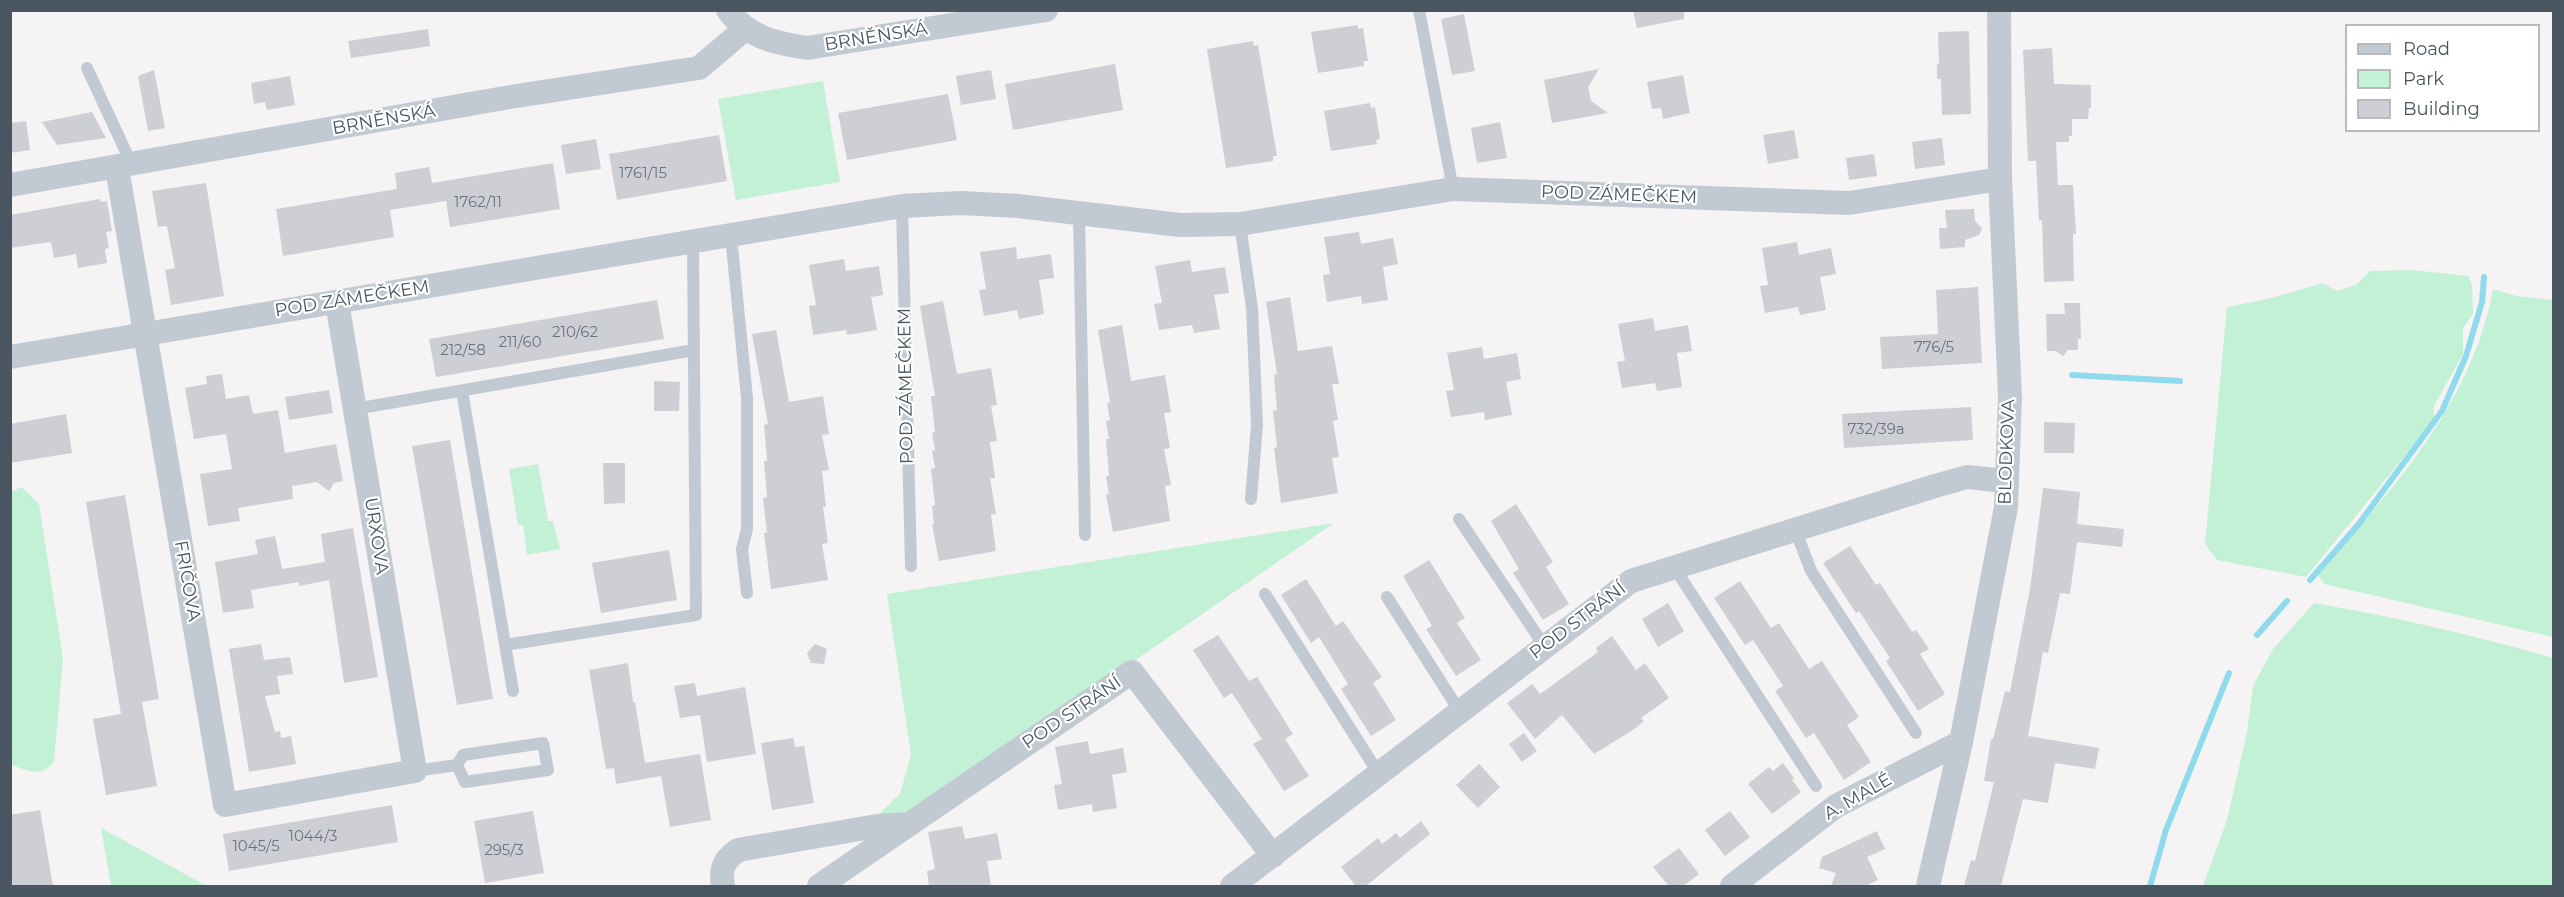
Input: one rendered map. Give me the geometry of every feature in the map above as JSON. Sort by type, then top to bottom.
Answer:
[{"type":"street","name":"BRNĚNSKÁ","points":[[728,10],[745,29],[774,42],[807,48],[1046,10]]},
{"type":"street","name":"BLODKOVA","points":[[1928,886],[1961,742],[2006,507],[2010,396],[2000,179],[1999,10]]},
{"type":"street","name":"BRNĚNSKÁ","points":[[10,185],[510,98],[699,68],[745,29]]},
{"type":"street","name":"FRIČOVA","points":[[125,166],[145,333],[225,805],[415,771]]},
{"type":"street","name":"POD ZÁMEČKEM","points":[[10,357],[902,206],[984,204],[1180,225],[1240,224],[1453,189],[1849,202],[2000,179]]},
{"type":"street","name":"URXOVA","points":[[337,302],[415,771]]},
{"type":"street","name":"POD STRÁNÍ","points":[[1232,886],[1631,580],[1967,477],[2006,481]]},
{"type":"street","name":"POD STRÁNÍ","points":[[819,886],[1132,672],[1273,856]]},
{"type":"street","name":"A. MALÉ","points":[[1732,886],[1836,806],[1961,742]]},
{"type":"street","points":[[723,886],[721,871],[727,858],[738,850],[877,826],[910,824]]},
{"type":"lane","points":[[1419,10],[1453,189]]},
{"type":"lane","points":[[87,68],[125,166]]},
{"type":"lane","name":"POD ZÁMEČKEM","points":[[902,206],[910,566]]},
{"type":"lane","points":[[1079,213],[1085,535]]},
{"type":"lane","points":[[1240,224],[1252,308],[1256,414],[1251,499]]},
{"type":"lane","points":[[731,236],[747,398],[747,529],[742,549],[747,593]]},
{"type":"lane","points":[[505,645],[696,615],[693,242]]},
{"type":"lane","points":[[355,409],[694,350]]},
{"type":"lane","points":[[462,391],[513,691]]},
{"type":"lane","points":[[1459,519],[1545,647]]},
{"type":"lane","points":[[1795,529],[1811,571],[1916,733]]},
{"type":"lane","points":[[1674,567],[1816,786]]},
{"type":"lane","points":[[1265,594],[1379,774]]},
{"type":"lane","points":[[1387,597],[1460,712]]},
{"type":"lane","points":[[543,743],[548,770],[465,782],[457,765],[463,755],[543,743]]},
{"type":"lane","points":[[415,771],[457,765]]},
{"type":"green space","points":[[823,81],[840,182],[736,200],[718,99]]},
{"type":"green space","points":[[2412,270],[2469,276],[2472,286],[2473,314],[2463,328],[2463,354],[2434,406],[2434,420],[2306,577],[2217,560],[2205,544],[2227,307],[2272,298],[2322,283],[2337,291],[2356,285],[2370,271]]},
{"type":"green space","points":[[2493,289],[2516,296],[2553,300],[2553,637],[2324,584],[2317,574],[2400,478],[2448,407],[2483,330]]},
{"type":"green space","points":[[538,464],[548,520],[544,521],[553,521],[560,549],[527,555],[523,525],[518,525],[509,469]]},
{"type":"green space","points":[[22,487],[39,504],[63,658],[54,762],[38,772],[10,764],[10,492]]},
{"type":"green space","points":[[1334,523],[917,811],[877,816],[900,794],[911,755],[887,594]]},
{"type":"green space","points":[[2314,603],[2434,627],[2553,658],[2553,886],[2203,886],[2227,820],[2247,732],[2253,686],[2273,649]]},
{"type":"green space","points":[[101,828],[207,886],[111,886]]},
{"type":"building","points":[[1633,10],[1684,10],[1684,19],[1637,28]]},
{"type":"building","points":[[1464,14],[1475,71],[1452,75],[1441,19]]},
{"type":"building","points":[[1358,25],[1358,29],[1363,28],[1368,61],[1364,61],[1364,66],[1318,73],[1311,32]]},
{"type":"building","points":[[428,29],[430,46],[351,58],[348,41]]},
{"type":"building","points":[[1969,31],[1971,114],[1942,115],[1941,79],[1937,79],[1938,32]]},
{"type":"building","points":[[1253,41],[1254,46],[1258,45],[1277,156],[1273,156],[1273,161],[1226,168],[1207,49]]},
{"type":"building","points":[[2052,48],[2054,84],[2091,85],[2091,108],[2089,108],[2088,119],[2072,119],[2072,136],[2069,136],[2069,142],[2056,142],[2058,185],[2073,185],[2076,234],[2073,234],[2074,281],[2044,282],[2042,220],[2039,221],[2036,161],[2028,161],[2023,50]]},
{"type":"building","points":[[1115,64],[1123,110],[1013,130],[1005,84]]},
{"type":"building","points":[[1599,69],[1588,87],[1591,101],[1608,113],[1552,123],[1544,80]]},
{"type":"building","points":[[154,70],[165,128],[148,131],[138,76]]},
{"type":"building","points":[[991,70],[996,99],[961,105],[956,76]]},
{"type":"building","points":[[1683,75],[1690,113],[1663,119],[1661,108],[1652,109],[1647,82]]},
{"type":"building","points":[[290,76],[295,105],[267,110],[265,102],[254,104],[251,83]]},
{"type":"building","points":[[948,94],[957,140],[847,160],[838,113]]},
{"type":"building","points":[[1370,103],[1371,108],[1375,107],[1380,139],[1376,140],[1377,144],[1331,151],[1324,111]]},
{"type":"building","points":[[92,112],[106,138],[57,145],[42,122]]},
{"type":"building","points":[[26,121],[30,150],[10,153],[10,123]]},
{"type":"building","points":[[1500,122],[1507,158],[1477,163],[1471,128]]},
{"type":"building","points":[[1794,130],[1799,158],[1768,164],[1763,135]]},
{"type":"building","points":[[719,135],[727,181],[617,200],[609,154]]},
{"type":"building","points":[[1942,138],[1945,165],[1915,169],[1912,142]]},
{"type":"building","points":[[596,139],[601,169],[566,174],[561,145]]},
{"type":"building","points":[[1874,154],[1877,176],[1849,180],[1846,158]]},
{"type":"building","points":[[553,163],[560,209],[450,227],[446,201],[390,210],[394,237],[283,256],[276,209],[397,189],[395,173],[429,167],[432,183]]},
{"type":"building","points":[[206,183],[224,296],[171,305],[165,270],[175,268],[167,226],[158,227],[152,191]]},
{"type":"building","points":[[100,199],[101,202],[107,201],[112,231],[106,232],[109,248],[105,249],[107,263],[78,268],[76,254],[54,258],[51,242],[10,248],[10,215]]},
{"type":"building","points":[[1974,209],[1975,221],[1982,228],[1979,235],[1965,240],[1965,247],[1940,249],[1939,228],[1947,228],[1945,210]]},
{"type":"building","points":[[1359,232],[1361,244],[1393,238],[1398,264],[1383,267],[1388,300],[1362,304],[1361,296],[1327,302],[1323,275],[1330,274],[1324,237]]},
{"type":"building","points":[[1797,242],[1799,255],[1831,248],[1836,274],[1820,277],[1826,310],[1800,315],[1798,307],[1765,313],[1760,286],[1768,285],[1762,248]]},
{"type":"building","points":[[1016,247],[1017,259],[1051,254],[1054,278],[1039,280],[1044,314],[1019,319],[1017,310],[984,316],[979,290],[986,289],[980,252]]},
{"type":"building","points":[[844,259],[846,271],[879,266],[883,295],[871,297],[877,330],[847,335],[846,330],[813,335],[809,306],[816,305],[809,265]]},
{"type":"building","points":[[1190,260],[1192,272],[1225,267],[1229,293],[1214,295],[1220,329],[1194,333],[1192,325],[1159,330],[1154,304],[1162,303],[1155,266]]},
{"type":"building","points":[[1978,287],[1982,363],[1882,369],[1880,337],[1938,334],[1936,290]]},
{"type":"building","points":[[1290,297],[1298,351],[1332,346],[1339,384],[1332,384],[1338,420],[1333,421],[1339,457],[1332,458],[1338,493],[1281,503],[1274,448],[1277,447],[1273,411],[1277,410],[1274,375],[1277,374],[1266,302]]},
{"type":"building","points":[[657,300],[664,339],[436,377],[429,339]]},
{"type":"building","points":[[943,301],[957,374],[991,368],[997,405],[991,406],[997,441],[990,442],[995,478],[990,478],[996,514],[991,515],[996,551],[939,561],[932,524],[934,524],[932,506],[935,505],[931,469],[935,468],[932,451],[935,450],[932,433],[935,432],[931,396],[935,396],[920,306]]},
{"type":"building","points":[[2064,303],[2080,303],[2081,339],[2078,339],[2078,350],[2068,350],[2063,356],[2056,351],[2047,351],[2046,314],[2065,314]]},
{"type":"building","points":[[1653,318],[1655,331],[1688,325],[1692,351],[1677,353],[1682,387],[1657,391],[1655,383],[1622,388],[1617,362],[1625,361],[1618,324]]},
{"type":"building","points":[[1122,325],[1131,381],[1165,375],[1171,412],[1164,413],[1170,448],[1164,449],[1171,485],[1165,486],[1170,521],[1113,532],[1106,495],[1109,494],[1106,476],[1109,476],[1106,439],[1109,439],[1106,421],[1110,420],[1107,404],[1110,402],[1098,330]]},
{"type":"building","points":[[776,330],[789,402],[823,396],[829,434],[822,435],[829,470],[822,471],[826,507],[823,507],[828,543],[822,544],[828,580],[771,589],[764,533],[767,533],[763,498],[767,497],[764,425],[768,424],[752,334]]},
{"type":"building","points":[[1482,347],[1484,359],[1517,353],[1521,379],[1506,382],[1512,415],[1485,420],[1484,412],[1451,417],[1446,391],[1454,390],[1447,353]]},
{"type":"building","points":[[222,374],[226,399],[249,395],[253,414],[278,410],[285,453],[336,444],[343,481],[334,483],[329,491],[317,482],[292,486],[293,499],[238,508],[240,521],[208,526],[200,474],[232,469],[226,434],[194,439],[185,388],[207,384],[206,376]]},
{"type":"building","points":[[654,381],[680,382],[679,411],[654,411]]},
{"type":"building","points":[[329,390],[333,413],[289,420],[285,397]]},
{"type":"building","points":[[1971,407],[1973,440],[1844,448],[1842,414]]},
{"type":"building","points":[[66,414],[72,453],[10,463],[10,424]]},
{"type":"building","points":[[2044,422],[2075,423],[2074,453],[2044,453]]},
{"type":"building","points":[[450,440],[493,699],[457,705],[412,446]]},
{"type":"building","points":[[603,463],[625,463],[625,503],[604,504]]},
{"type":"building","points":[[2043,488],[2080,492],[2077,524],[2124,529],[2122,547],[2077,542],[2070,594],[2060,593],[2048,653],[2043,652],[2028,736],[2099,748],[2095,769],[2055,763],[2048,803],[2023,799],[2001,886],[1964,886],[1971,860],[1975,861],[1994,782],[1984,781],[1991,739],[1993,739],[2005,691],[2010,692],[2030,589]]},
{"type":"building","points":[[125,495],[159,699],[142,702],[157,786],[106,795],[93,719],[121,714],[86,502]]},
{"type":"building","points":[[1516,504],[1553,562],[1546,567],[1569,604],[1543,620],[1513,573],[1519,569],[1491,521]]},
{"type":"building","points":[[353,528],[378,677],[344,683],[329,580],[299,586],[299,582],[251,590],[254,608],[223,613],[215,562],[258,554],[255,540],[275,536],[282,569],[325,562],[321,534]]},
{"type":"building","points":[[1850,546],[1876,585],[1880,583],[1912,632],[1916,630],[1929,649],[1920,654],[1945,694],[1918,711],[1886,661],[1890,658],[1859,611],[1856,613],[1823,563]]},
{"type":"building","points":[[669,550],[677,600],[601,613],[592,563]]},
{"type":"building","points":[[1429,560],[1465,618],[1457,623],[1481,660],[1456,676],[1426,629],[1432,626],[1403,576]]},
{"type":"building","points":[[1306,579],[1336,626],[1343,621],[1382,677],[1373,683],[1396,720],[1371,736],[1341,689],[1348,684],[1319,637],[1311,643],[1281,595]]},
{"type":"building","points":[[1740,581],[1771,628],[1779,623],[1809,669],[1822,661],[1859,717],[1847,725],[1871,762],[1844,780],[1814,733],[1806,738],[1775,691],[1783,686],[1753,640],[1745,645],[1714,598]]},
{"type":"building","points":[[1668,603],[1684,631],[1658,647],[1642,619]]},
{"type":"building","points":[[1218,635],[1249,681],[1257,677],[1293,734],[1285,739],[1309,776],[1284,791],[1253,744],[1262,739],[1232,693],[1224,698],[1193,650]]},
{"type":"building","points":[[1612,636],[1636,670],[1645,663],[1669,698],[1641,718],[1644,721],[1633,730],[1594,754],[1562,715],[1535,739],[1507,703],[1532,684],[1540,694],[1598,652],[1596,648]]},
{"type":"building","points":[[261,644],[264,660],[290,657],[293,674],[277,676],[280,694],[265,696],[275,732],[280,731],[281,738],[291,736],[296,764],[249,772],[229,649]]},
{"type":"building","points":[[815,644],[827,649],[824,664],[811,663],[807,653]]},
{"type":"building","points":[[628,663],[645,763],[700,754],[711,820],[670,827],[661,776],[616,784],[614,768],[606,769],[589,670]]},
{"type":"building","points":[[695,683],[697,696],[745,687],[756,754],[707,762],[700,715],[680,718],[674,686]]},
{"type":"building","points":[[1524,733],[1537,751],[1522,762],[1509,744]]},
{"type":"building","points":[[793,738],[795,747],[804,746],[814,803],[772,810],[761,743]]},
{"type":"building","points":[[1088,741],[1090,754],[1123,748],[1127,772],[1112,775],[1117,808],[1093,812],[1092,804],[1058,810],[1054,785],[1062,784],[1055,747]]},
{"type":"building","points":[[1783,763],[1801,792],[1772,814],[1748,784],[1769,767],[1773,771]]},
{"type":"building","points":[[1479,764],[1500,787],[1478,808],[1456,785]]},
{"type":"building","points":[[392,805],[398,842],[229,871],[223,834]]},
{"type":"building","points":[[40,810],[53,886],[13,886],[10,873],[10,815]]},
{"type":"building","points":[[533,811],[544,873],[485,883],[474,821]]},
{"type":"building","points":[[1730,811],[1750,837],[1725,856],[1705,830]]},
{"type":"building","points":[[1421,821],[1430,834],[1366,886],[1356,886],[1341,867],[1378,838],[1382,844],[1396,833],[1400,838]]},
{"type":"building","points":[[962,826],[965,839],[997,833],[1002,859],[987,861],[991,886],[929,886],[927,871],[935,869],[928,832]]},
{"type":"building","points":[[1877,831],[1885,849],[1867,857],[1878,880],[1865,886],[1831,886],[1836,873],[1819,868],[1822,857]]},
{"type":"building","points":[[1679,848],[1699,874],[1683,886],[1669,886],[1653,867]]},
{"type":"waterway","points":[[2310,580],[2358,525],[2442,411],[2466,356],[2482,302],[2484,277]]},
{"type":"waterway","points":[[2072,375],[2180,381]]},
{"type":"waterway","points":[[2257,635],[2287,601]]},
{"type":"waterway","points":[[2150,886],[2166,830],[2229,673]]}]
